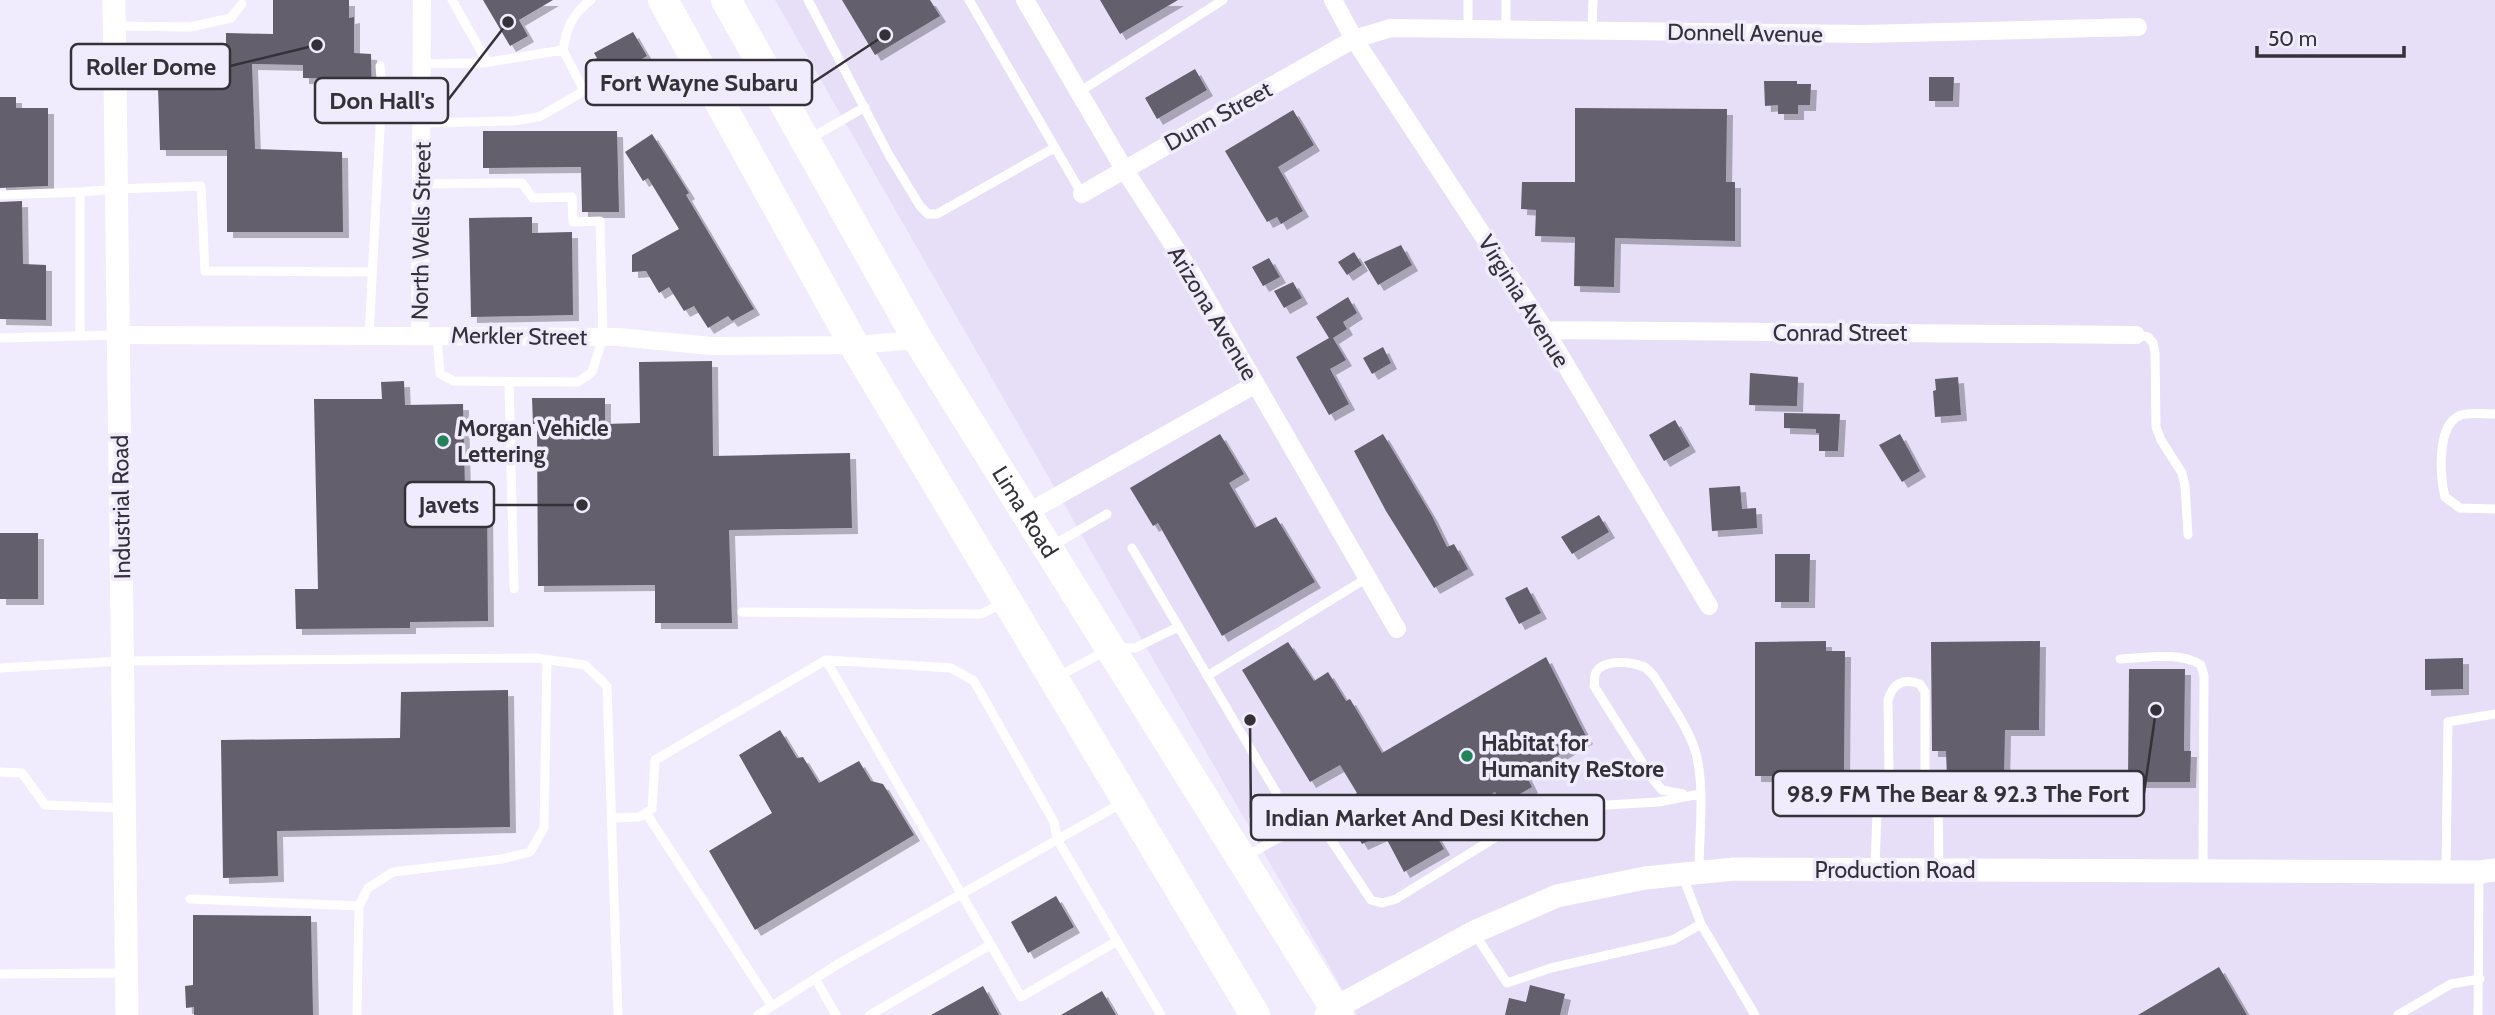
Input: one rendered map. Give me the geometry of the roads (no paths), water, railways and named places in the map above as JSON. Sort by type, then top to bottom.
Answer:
[{"type":"highway","points":[[663,0],[854,345],[1255,1015]]},
{"type":"highway","name":"Lima Road","points":[[726,0],[918,340],[1242,859],[1333,1012]]},
{"type":"street","name":"Industrial Road","points":[[114,0],[127,1015]]},
{"type":"street","name":"North Wells Street","points":[[422,0],[422,184],[428,336]]},
{"type":"street","name":"Arizona Avenue","points":[[1025,0],[1124,169],[1194,277],[1397,629]]},
{"type":"street","name":"Virginia Avenue","points":[[1333,0],[1354,39],[1545,330],[1709,606]]},
{"type":"street","name":"Donnell Avenue","points":[[1354,39],[1391,28],[1864,34],[2138,27]]},
{"type":"street","name":"Dunn Street","points":[[1082,194],[1354,39]]},
{"type":"street","name":"Conrad Street","points":[[1545,330],[2136,335]]},
{"type":"street","name":"Merkler Street","points":[[119,335],[603,337],[711,346],[854,345],[918,340]]},
{"type":"street","points":[[1027,513],[1256,384]]},
{"type":"street","name":"Production Road","points":[[1333,1012],[1474,932],[1556,896],[1690,872],[2487,871]]},
{"type":"lane","points":[[452,0],[487,62]]},
{"type":"lane","points":[[584,90],[563,50],[570,19],[591,0]]},
{"type":"lane","points":[[808,0],[889,155],[920,206],[928,214],[937,214],[1054,148]]},
{"type":"lane","points":[[969,0],[1082,194]]},
{"type":"lane","points":[[1079,92],[1223,0]]},
{"type":"lane","points":[[1468,0],[1468,29]]},
{"type":"lane","points":[[1506,0],[1506,30]]},
{"type":"lane","points":[[1592,0],[1592,31]]},
{"type":"lane","points":[[114,26],[190,27],[231,18],[242,4]]},
{"type":"lane","points":[[422,64],[487,62],[563,50]]},
{"type":"lane","points":[[422,123],[513,121],[539,117],[584,90],[599,94],[618,94],[694,57]]},
{"type":"lane","points":[[369,335],[382,91],[380,66]]},
{"type":"lane","points":[[382,91],[422,91]]},
{"type":"lane","points":[[806,141],[865,107]]},
{"type":"lane","points":[[422,184],[522,183],[533,198],[572,197],[573,222],[600,221],[603,337],[592,372],[578,382],[454,382],[440,374],[428,336]]},
{"type":"lane","points":[[0,195],[201,186],[205,271],[372,272]]},
{"type":"lane","points":[[80,192],[80,336]]},
{"type":"lane","points":[[0,338],[119,335]]},
{"type":"lane","points":[[2136,335],[2148,337],[2155,352],[2155,427],[2182,473],[2188,535]]},
{"type":"lane","points":[[509,382],[514,589]]},
{"type":"lane","points":[[2495,414],[2464,414],[2454,418],[2443,440],[2442,474],[2445,497],[2451,504],[2460,508],[2495,509]]},
{"type":"lane","points":[[1049,548],[1107,514]]},
{"type":"lane","points":[[1132,548],[1276,792]]},
{"type":"lane","points":[[1207,676],[1367,578]]},
{"type":"lane","points":[[742,612],[981,614],[1007,601]]},
{"type":"lane","points":[[1054,679],[1111,648],[1135,648],[1178,627]]},
{"type":"lane","points":[[2120,659],[2176,657],[2191,659],[2201,665],[2204,676],[2203,871]]},
{"type":"lane","points":[[357,1015],[359,906],[368,888],[393,872],[502,859],[530,852],[544,828],[547,660]]},
{"type":"lane","points":[[0,668],[123,661],[547,660],[585,666],[607,686],[618,1015]]},
{"type":"lane","points":[[612,818],[639,817],[652,809],[655,760],[826,660],[951,668],[974,681],[1054,822],[1057,839],[1161,1015]]},
{"type":"lane","points":[[826,660],[1021,997],[1117,941]]},
{"type":"lane","points":[[1700,794],[1662,790],[1652,778],[1594,686],[1595,674],[1600,667],[1614,663],[1633,663],[1647,668],[1694,746],[1700,794],[1690,872],[1701,924],[1755,1015]]},
{"type":"lane","points":[[1875,870],[1877,812],[1889,773],[1888,700],[1892,689],[1900,682],[1911,681],[1920,684],[1925,692],[1925,772],[1938,797],[1939,870]]},
{"type":"lane","points":[[2446,873],[2448,722],[2495,715]]},
{"type":"lane","points":[[0,772],[22,773],[45,805],[125,808]]},
{"type":"lane","points":[[1242,859],[1282,836],[1320,831],[1329,836],[1371,900],[1382,903],[1395,899],[1535,813],[1556,808],[1658,802],[1700,794]]},
{"type":"lane","points":[[758,1015],[838,964],[1127,800]]},
{"type":"lane","points":[[646,813],[772,1006]]},
{"type":"lane","points":[[2478,1015],[2487,871]]},
{"type":"lane","points":[[190,899],[359,906]]},
{"type":"lane","points":[[1474,932],[1507,983],[1551,968],[1673,940],[1701,924]]},
{"type":"lane","points":[[870,1015],[990,945]]},
{"type":"lane","points":[[0,974],[127,973]]},
{"type":"lane","points":[[2398,1015],[2451,984],[2480,979]]},
{"type":"lane","points":[[816,980],[836,1015]]},
{"type":"place","name":"Don Hall's","points":[[508,22]]},
{"type":"place","name":"Fort Wayne Subaru","points":[[885,35]]},
{"type":"place","name":"Roller Dome","points":[[317,45]]},
{"type":"place","name":"Morgan Vehicle Lettering","points":[[443,441]]},
{"type":"place","name":"Javets","points":[[582,505]]},
{"type":"place","name":"98.9 FM The Bear & 92.3 The Fort","points":[[2156,710]]},
{"type":"place","name":"Indian Market And Desi Kitchen","points":[[1250,720]]},
{"type":"place","name":"Habitat for Humanity ReStore","points":[[1467,756]]}]
